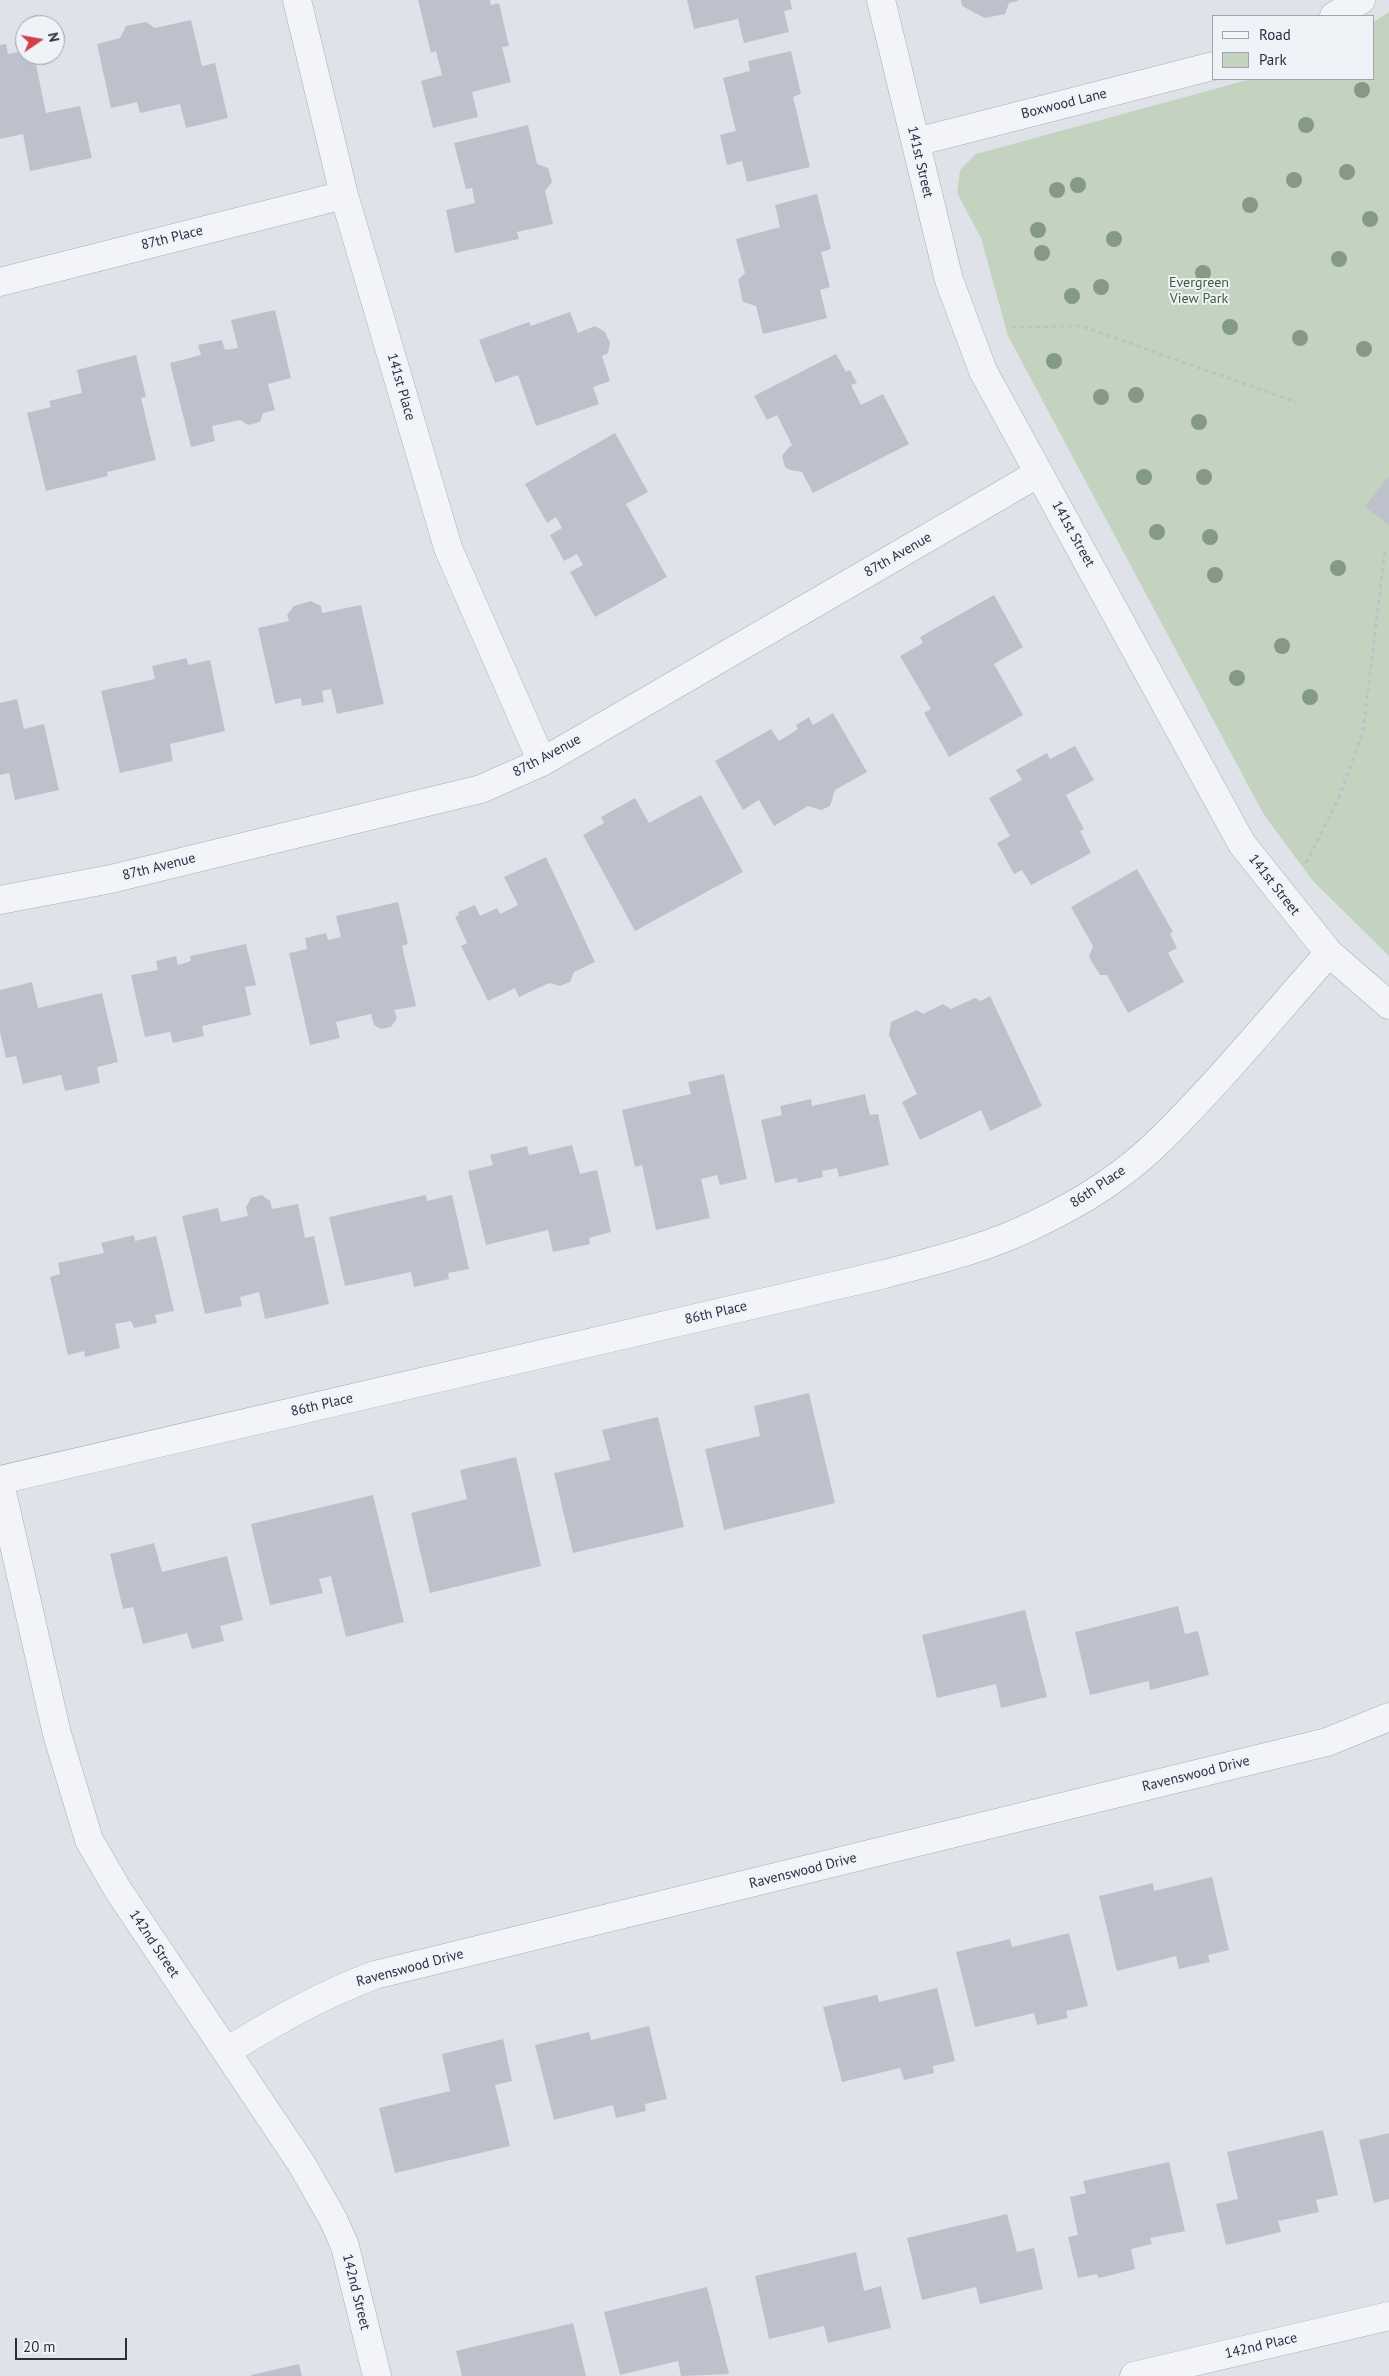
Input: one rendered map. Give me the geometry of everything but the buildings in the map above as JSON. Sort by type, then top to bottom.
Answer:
[{"type":"street","name":"141st Place","points":[[297,0],[344,195],[448,548],[542,762]]},
{"type":"street","name":"141st Street","points":[[881,0],[952,290],[982,371],[1242,844],[1329,953],[1389,1005]]},
{"type":"street","points":[[1336,15],[1361,0]]},
{"type":"street","name":"Boxwood Lane","points":[[916,142],[1212,66]]},
{"type":"street","name":"87th Place","points":[[0,282],[344,195]]},
{"type":"street","name":"87th Avenue","points":[[0,900],[111,878],[481,789],[542,762],[1039,473]]},
{"type":"street","name":"86th Place","points":[[0,1481],[885,1274],[967,1252],[1004,1239],[1075,1203],[1113,1178],[1155,1145],[1329,953]]},
{"type":"street","name":"142nd Street","points":[[0,1481],[57,1734],[89,1840],[118,1890],[301,2162],[333,2219],[345,2246],[377,2376]]},
{"type":"street","name":"Ravenswood Drive","points":[[226,2050],[274,2022],[345,1986],[375,1975],[1327,1742],[1389,1717]]},
{"type":"street","name":"142nd Place","points":[[1134,2376],[1389,2316]]},
{"type":"path","points":[[1012,327],[1081,326],[1296,402]]},
{"type":"path","points":[[1306,863],[1339,798],[1363,731],[1385,550]]},
{"type":"green space","name":"Evergreen View Park","points":[[1389,12],[1389,956],[1313,881],[1264,815],[1008,336],[981,238],[957,193],[960,170],[976,154],[1247,80],[1374,80],[1374,21]]}]
